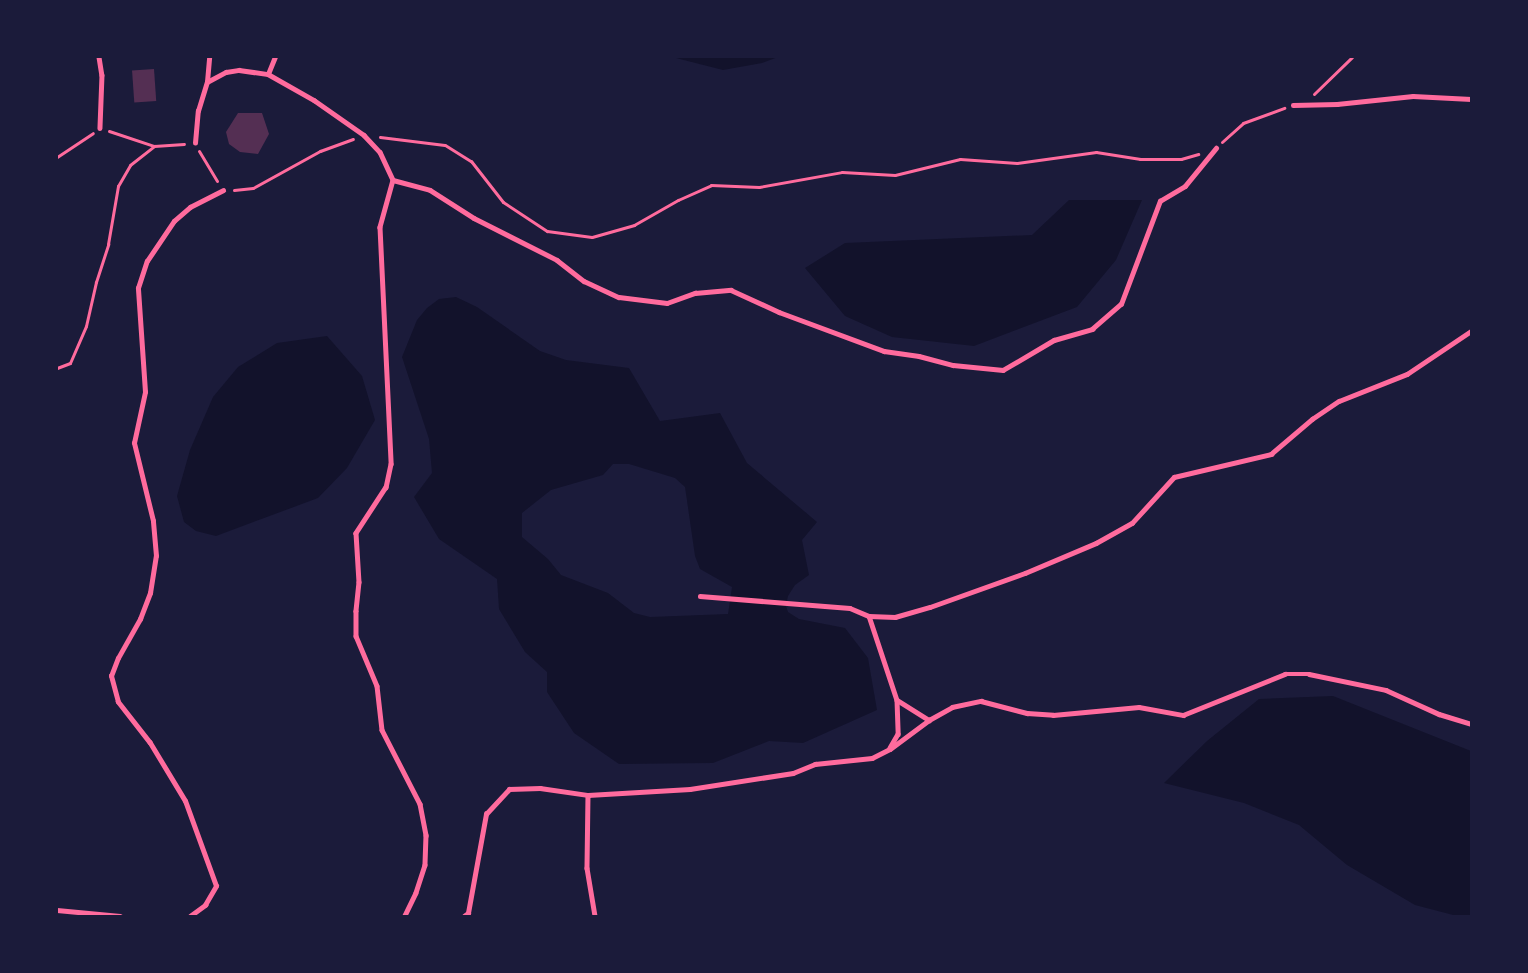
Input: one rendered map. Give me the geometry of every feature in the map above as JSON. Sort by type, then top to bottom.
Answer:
[{"type":"lane","points":[[99,57],[102,75],[100,128]]},
{"type":"lane","points":[[195,143],[198,111],[207,82],[210,57]]},
{"type":"lane","points":[[268,74],[275,57]]},
{"type":"lane","points":[[207,82],[226,72],[239,70],[268,74],[314,100],[364,135],[380,152],[393,180],[380,227],[392,464],[386,487],[356,533],[359,582],[356,636],[377,686],[382,730],[420,804],[426,835],[425,865],[416,893],[405,916]]},
{"type":"lane","points":[[1293,105],[1346,103],[1413,96],[1471,99]]},
{"type":"lane","points":[[393,180],[430,190],[474,218],[557,260],[584,281],[619,297],[667,303],[695,293],[731,290],[779,312],[884,351],[919,356],[953,365],[1003,370],[1054,339],[1092,330],[1121,304],[1160,201],[1185,186],[1216,148]]},
{"type":"lane","points":[[190,916],[205,904],[216,886],[185,801],[150,743],[118,702],[111,676],[118,658],[140,619],[150,593],[156,556],[153,521],[134,443],[145,392],[138,288],[147,261],[174,220],[190,207],[223,190]]},
{"type":"lane","points":[[700,596],[850,608],[869,616],[896,617],[930,607],[1024,573],[1096,543],[1132,523],[1174,477],[1271,454],[1312,419],[1340,401],[1407,374],[1471,331]]},
{"type":"lane","points":[[869,616],[897,700],[898,734],[890,749]]},
{"type":"lane","points":[[464,916],[468,913],[486,814],[509,789],[540,788],[588,795],[690,789],[793,773],[833,761],[872,758],[890,749],[929,720],[952,707],[981,701],[1027,713],[1053,715],[1139,707],[1183,715],[1285,674],[1309,674],[1386,690],[1439,714],[1471,724]]},
{"type":"lane","points":[[897,700],[929,720]]},
{"type":"lane","points":[[588,795],[587,868],[595,916]]},
{"type":"lane","points":[[57,910],[120,916]]},
{"type":"path","points":[[1313,95],[1352,57]]},
{"type":"path","points":[[57,157],[100,128],[154,146],[195,143],[223,190],[253,188],[320,151],[364,135],[446,145],[471,161],[503,202],[547,231],[592,237],[634,225],[678,200],[711,185],[759,187],[842,172],[895,176],[960,159],[1017,163],[1096,152],[1140,159],[1180,159],[1216,148],[1243,123],[1293,105]]},
{"type":"path","points":[[57,368],[70,363],[86,326],[108,244],[118,186],[130,165],[154,146]]},
{"type":"shaded area","points":[[672,57],[778,57],[762,63],[723,70]]},
{"type":"shaded area","points":[[1069,200],[1142,200],[1116,260],[1077,307],[974,346],[892,337],[845,316],[805,268],[845,243],[1032,235]]},
{"type":"shaded area","points":[[456,297],[477,307],[540,351],[566,360],[629,368],[660,421],[720,413],[747,463],[817,522],[802,540],[809,575],[795,585],[788,596],[786,606],[788,612],[799,619],[845,628],[868,658],[877,710],[803,743],[769,741],[713,763],[619,764],[574,733],[547,692],[547,672],[525,652],[499,609],[497,579],[439,539],[414,497],[432,473],[429,439],[402,357],[417,320],[439,299]],"holes":[[[613,464],[629,464],[675,478],[685,487],[695,556],[700,569],[732,587],[728,614],[650,617],[634,613],[608,593],[561,575],[548,559],[522,537],[522,513],[551,490],[603,475]]]},
{"type":"shaded area","points":[[327,336],[362,376],[375,420],[347,468],[318,498],[216,536],[196,531],[184,522],[177,496],[190,450],[213,397],[238,367],[277,343]]},
{"type":"shaded area","points":[[1333,696],[1471,751],[1471,916],[1457,916],[1415,905],[1347,865],[1299,825],[1244,803],[1164,783],[1207,741],[1259,699]]},
{"type":"building","points":[[154,69],[156,101],[134,102],[132,71]]},
{"type":"building","points":[[238,113],[262,113],[269,134],[258,154],[240,152],[229,144],[226,132]]}]
